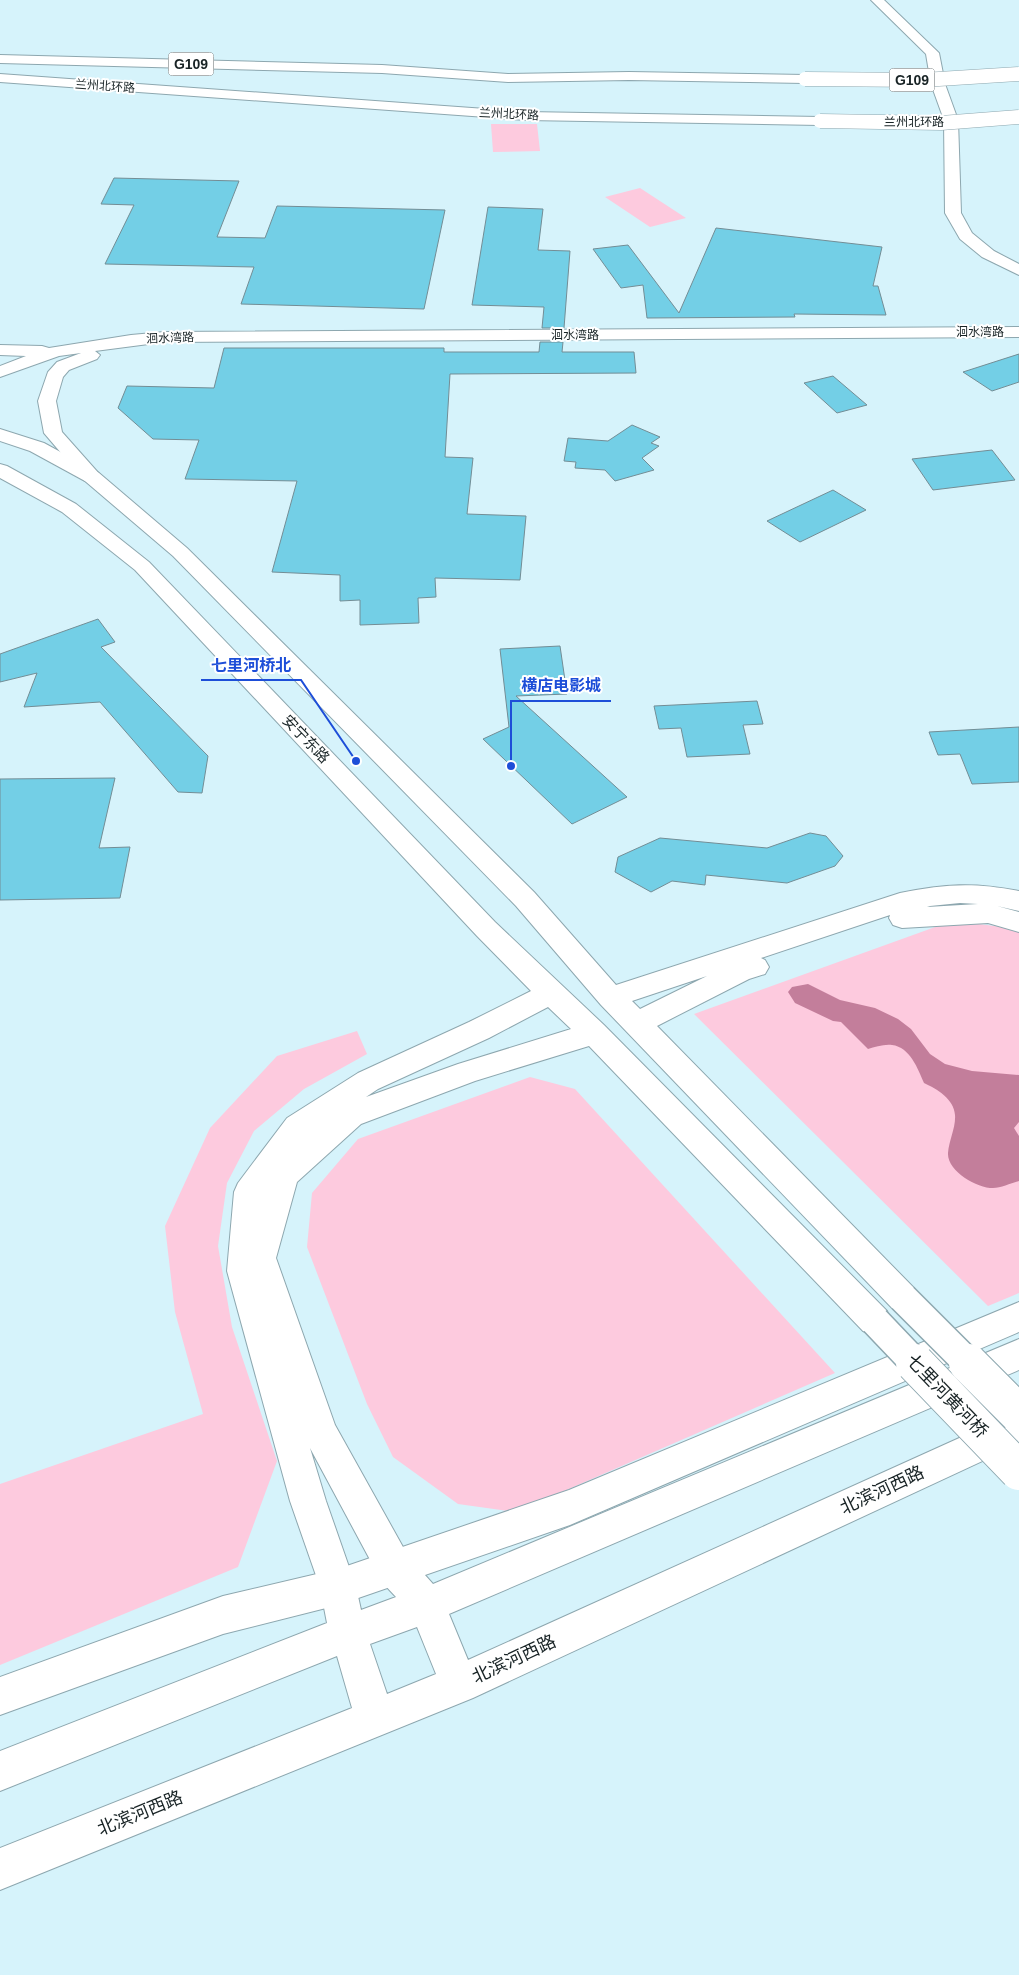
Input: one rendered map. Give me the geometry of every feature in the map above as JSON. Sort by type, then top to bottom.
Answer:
[{"type":"main road","points":[[877,0],[932,53],[938,84],[951,120],[953,212],[966,236],[988,254],[1019,270]]},
{"type":"main road","name":"兰州北环路","points":[[0,60],[382,69],[508,78],[629,76],[923,80],[1019,74]]},
{"type":"main road","name":"兰州北环路","points":[[0,78],[526,116],[941,123],[1019,117]]},
{"type":"main road","name":"洄水湾路","points":[[0,350],[56,351],[164,337],[1019,332]]},
{"type":"main road","name":"洄水湾路","points":[[92,477],[53,434],[47,401],[54,376],[63,366],[131,340]]},
{"type":"main road","name":"洄水湾路","points":[[0,372],[56,351]]},
{"type":"main road","points":[[0,435],[37,447],[92,477],[117,496],[180,552],[525,899],[611,997],[903,1298],[1019,1414]]},
{"type":"main road","name":"安宁东路","points":[[0,470],[69,508],[142,566],[479,922],[551,994],[594,1033]]},
{"type":"main road","points":[[611,997],[901,903],[952,894],[1006,897],[1019,901]]},
{"type":"main road","points":[[637,1024],[739,972],[895,918],[988,912],[1019,922]]},
{"type":"main road","points":[[375,1718],[348,1634],[338,1587],[308,1501],[243,1271],[249,1192],[297,1127],[368,1081],[479,1030],[551,994]]},
{"type":"main road","points":[[460,1684],[427,1606],[395,1568],[320,1432],[260,1258],[284,1174],[351,1115],[468,1072],[594,1033]]},
{"type":"main road","name":"七里河黄河桥","points":[[594,1033],[1019,1471]]},
{"type":"main road","points":[[0,1696],[223,1615],[338,1587],[570,1507],[1019,1317]]},
{"type":"main road","points":[[0,1771],[348,1634],[427,1606],[1019,1354]]},
{"type":"main road","name":"北滨河西路","points":[[0,1870],[460,1684],[1019,1427]]},
{"type":"shaded area","points":[[491,124],[537,124],[540,151],[493,152]]},
{"type":"shaded area","points":[[640,188],[686,218],[650,227],[605,197]]},
{"type":"shaded area","points":[[979,924],[1019,929],[1019,1293],[988,1306],[694,1014],[938,926]]},
{"type":"shaded area","points":[[808,984],[840,1000],[875,1008],[898,1019],[911,1029],[930,1054],[945,1064],[972,1071],[1019,1075],[1019,1122],[1014,1128],[1019,1136],[1019,1181],[999,1187],[986,1187],[971,1182],[958,1172],[952,1166],[948,1153],[955,1120],[952,1104],[939,1092],[924,1083],[919,1071],[904,1050],[892,1045],[868,1049],[841,1022],[833,1021],[795,1003],[788,992],[792,987]]},
{"type":"shaded area","points":[[357,1031],[367,1054],[304,1089],[254,1131],[227,1183],[218,1246],[232,1327],[277,1461],[238,1567],[0,1665],[0,1484],[203,1414],[175,1312],[165,1226],[210,1128],[277,1056]]},
{"type":"shaded area","points":[[530,1077],[575,1089],[835,1373],[516,1512],[458,1504],[393,1457],[367,1404],[307,1247],[312,1193],[358,1139]]},
{"type":"building","points":[[114,178],[239,181],[217,237],[265,238],[277,206],[445,210],[424,309],[241,304],[254,267],[105,264],[134,205],[101,204]]},
{"type":"building","points":[[488,207],[543,209],[538,250],[570,251],[564,328],[542,328],[544,307],[472,305]]},
{"type":"building","points":[[716,228],[882,247],[873,286],[878,286],[886,315],[794,314],[795,317],[647,318],[643,285],[621,288],[593,249],[628,245],[679,313]]},
{"type":"building","points":[[540,342],[563,342],[562,352],[634,352],[636,373],[450,374],[445,457],[473,458],[467,514],[526,516],[520,580],[435,578],[436,597],[418,598],[419,623],[360,625],[360,600],[340,601],[340,575],[272,572],[297,481],[185,479],[199,440],[153,439],[118,408],[127,386],[214,388],[224,348],[444,348],[444,352],[539,352]]},
{"type":"building","points":[[1019,354],[1019,382],[992,391],[963,372]]},
{"type":"building","points":[[833,376],[867,405],[837,413],[804,383]]},
{"type":"building","points":[[632,425],[660,437],[651,443],[659,446],[642,458],[654,470],[615,481],[605,470],[575,468],[576,462],[564,461],[568,438],[608,441]]},
{"type":"building","points":[[992,450],[1015,480],[933,490],[912,459]]},
{"type":"building","points":[[833,490],[866,510],[800,542],[767,521]]},
{"type":"building","points":[[98,619],[115,642],[101,647],[208,756],[202,793],[178,792],[100,702],[24,707],[37,673],[0,682],[0,654]]},
{"type":"building","points":[[560,646],[567,694],[516,696],[627,797],[572,824],[483,739],[509,727],[500,649]]},
{"type":"building","points":[[757,701],[763,724],[743,725],[750,754],[687,757],[681,728],[659,729],[654,706]]},
{"type":"building","points":[[1019,727],[1019,782],[972,784],[960,754],[938,755],[929,732]]},
{"type":"building","points":[[115,778],[99,848],[130,847],[120,898],[0,900],[0,779]]},
{"type":"building","points":[[810,833],[826,836],[843,856],[835,866],[787,883],[706,875],[705,885],[672,881],[651,892],[615,872],[618,857],[660,838],[767,848]]},
{"type":"place","name":"七里河桥北","points":[[356,761]]},
{"type":"place","name":"横店电影城","points":[[511,766]]}]
